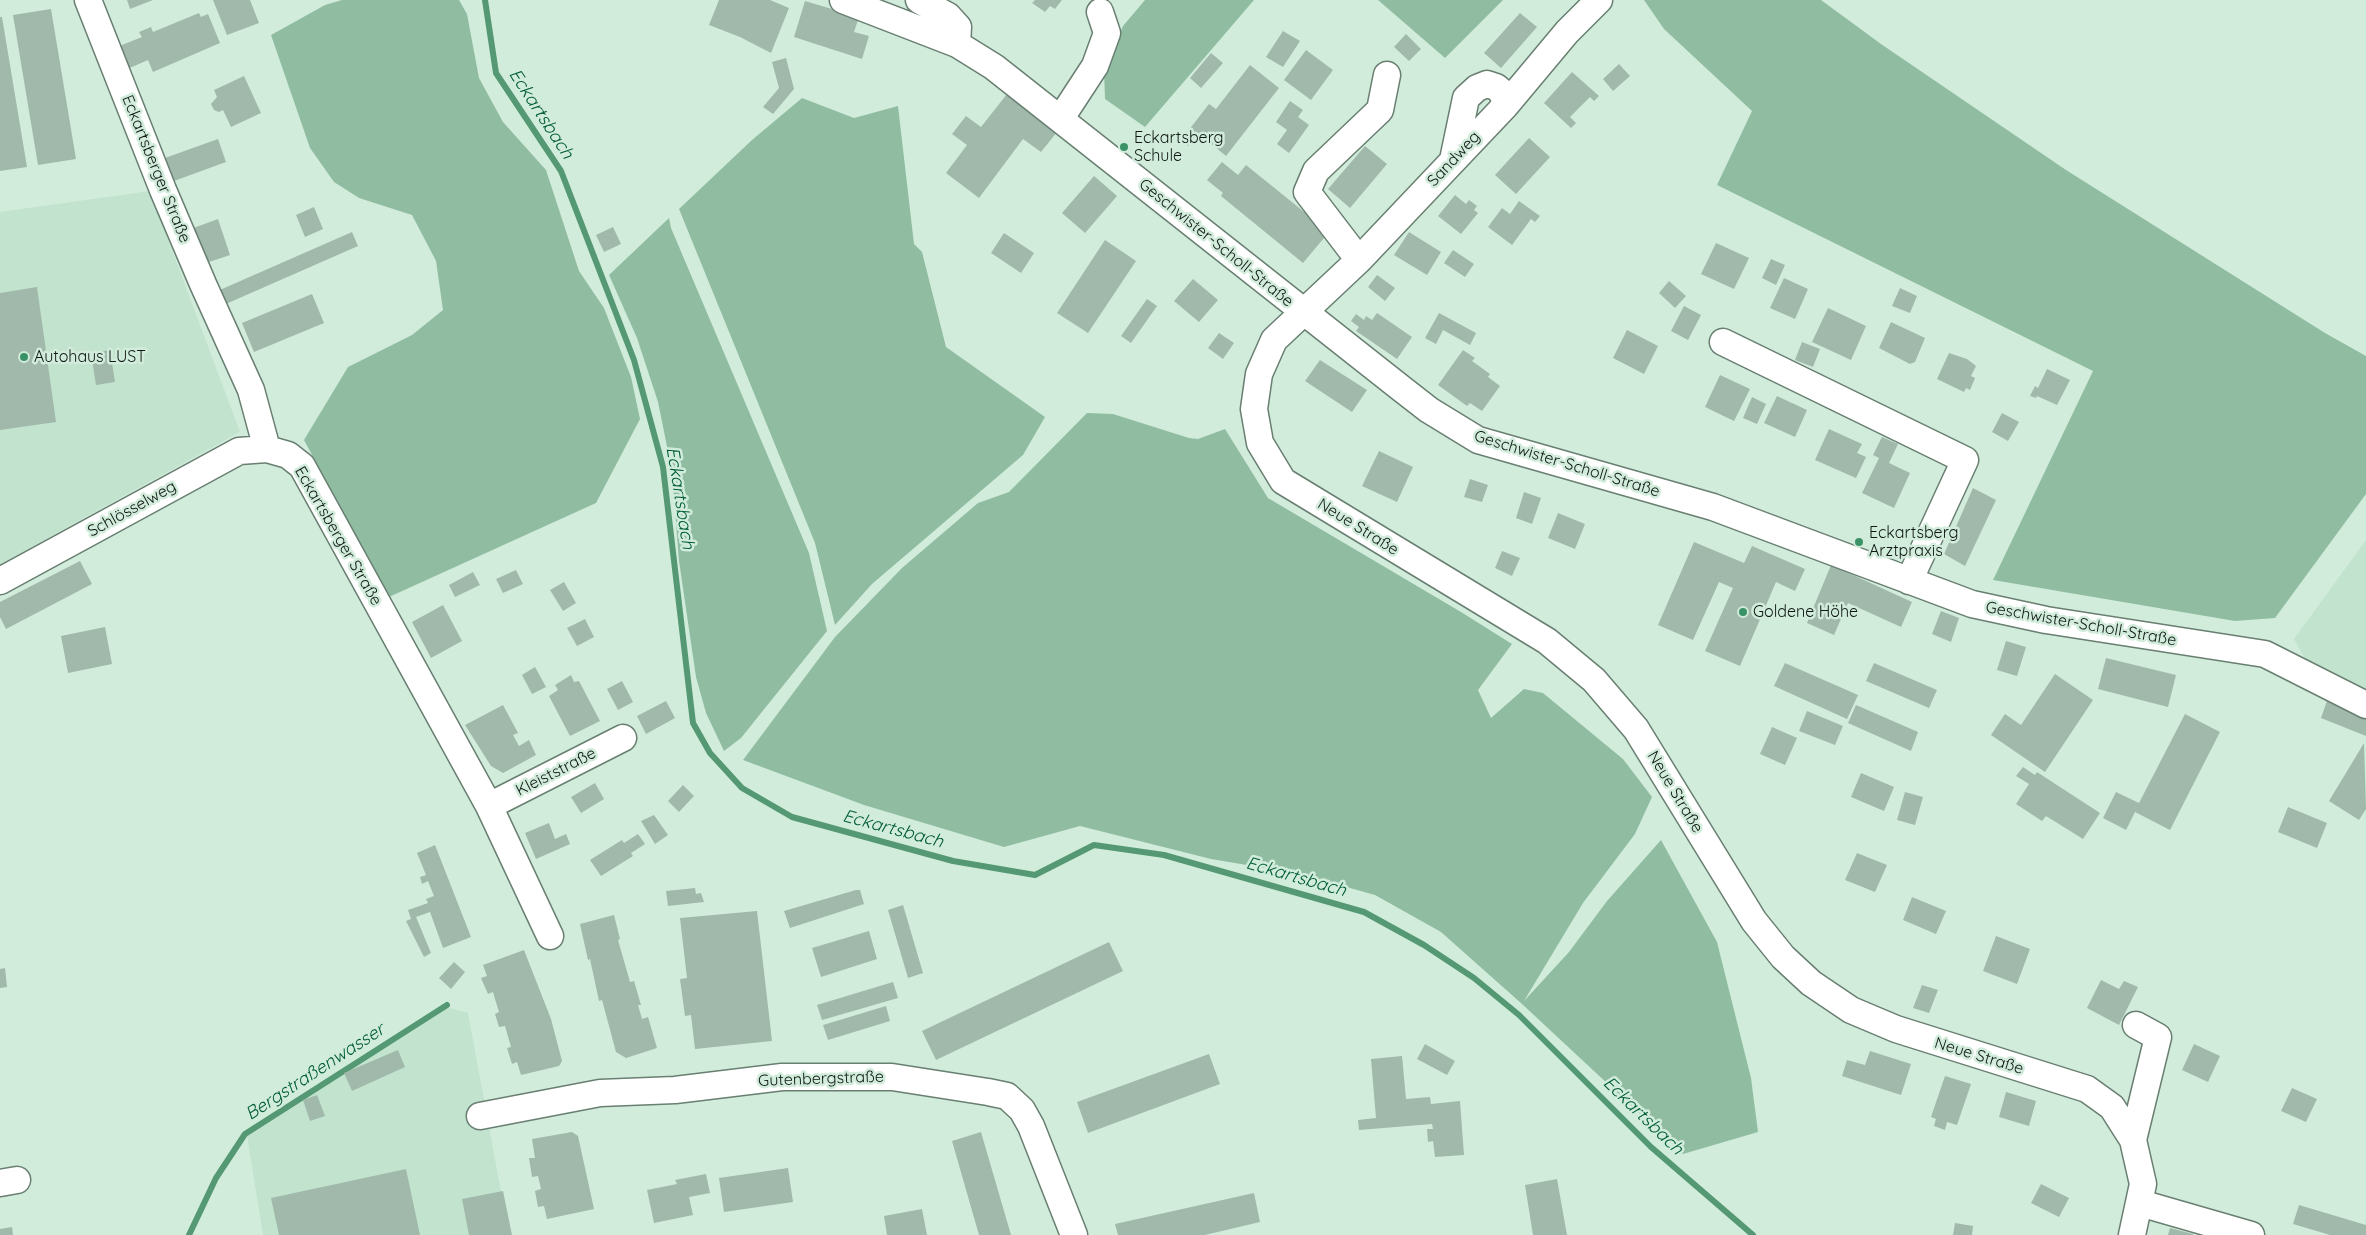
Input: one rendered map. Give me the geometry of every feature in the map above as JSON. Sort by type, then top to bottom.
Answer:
[{"type":"street","name":"Eckartsberger Straße","points":[[88,0],[202,284],[251,390],[267,449],[288,455],[302,466],[489,806],[550,936]]},
{"type":"street","name":"Geschwister-Scholl-Straße","points":[[843,0],[957,44],[994,67],[1429,410],[1478,440],[1714,507],[1972,604],[2046,620],[2265,654],[2366,705]]},
{"type":"street","points":[[919,0],[948,16],[958,27],[957,44]]},
{"type":"street","name":"Sandweg","points":[[1305,314],[1359,260],[1506,104],[1567,32],[1599,0]]},
{"type":"street","points":[[1060,118],[1095,66],[1107,33],[1100,12]]},
{"type":"street","points":[[1359,260],[1307,192],[1316,171],[1380,110],[1387,76]]},
{"type":"street","name":"Neue Straße","points":[[1305,314],[1274,340],[1259,374],[1254,409],[1260,443],[1283,481],[1547,641],[1594,680],[1636,729],[1754,921],[1783,957],[1811,983],[1852,1010],[1896,1030],[2087,1089],[2112,1107],[2133,1140],[2143,1184],[2132,1235]]},
{"type":"street","points":[[1724,342],[1966,460],[1910,581]]},
{"type":"street","name":"Schlösselweg","points":[[0,581],[239,451],[267,449]]},
{"type":"street","name":"Kleiststraße","points":[[489,806],[623,738]]},
{"type":"street","points":[[2133,1140],[2158,1037],[2136,1025]]},
{"type":"street","name":"Gutenbergstraße","points":[[480,1116],[600,1093],[675,1090],[782,1077],[892,1077],[988,1092],[1007,1096],[1022,1110],[1031,1126],[1074,1235]]},
{"type":"street","points":[[2140,1202],[2251,1235]]},
{"type":"shaded area","points":[[342,0],[459,0],[467,14],[479,78],[503,122],[546,170],[579,271],[604,308],[631,377],[640,419],[596,503],[389,597],[304,440],[348,367],[412,335],[443,310],[436,261],[412,215],[359,198],[334,182],[310,148],[271,35],[325,5]]},
{"type":"shaded area","points":[[1145,0],[1254,0],[1145,127],[1105,99],[1104,70],[1123,26]]},
{"type":"shaded area","points":[[1378,0],[1503,0],[1445,58]]},
{"type":"shaded area","points":[[1644,0],[1821,0],[1881,44],[2066,170],[2325,333],[2366,356],[2366,494],[2275,618],[2235,621],[1993,580],[2093,371],[1717,185],[1752,111],[1664,29]]},
{"type":"shaded area","points":[[802,98],[854,118],[898,106],[914,244],[922,252],[946,347],[1045,417],[1023,455],[872,584],[835,625],[815,543],[679,209],[752,140]]},
{"type":"shaded area","points":[[150,191],[240,432],[0,564],[0,212]]},
{"type":"shaded area","points":[[669,218],[671,228],[809,553],[827,631],[741,738],[724,751],[706,713],[696,677],[679,561],[672,471],[658,402],[637,338],[609,275]]},
{"type":"shaded area","points":[[1087,413],[1113,414],[1189,438],[1198,439],[1225,429],[1268,498],[1512,644],[1478,690],[1491,718],[1524,689],[1543,693],[1623,759],[1652,797],[1635,834],[1583,903],[1524,1001],[1569,952],[1607,901],[1661,840],[1717,942],[1751,1078],[1758,1132],[1683,1154],[1522,1004],[1441,932],[1375,895],[1300,874],[1211,859],[1080,826],[1004,847],[864,805],[743,760],[835,637],[902,568],[978,503],[1009,492]]},
{"type":"shaded area","points":[[2366,540],[2366,691],[2308,664],[2294,639]]},
{"type":"shaded area","points":[[446,1007],[468,1013],[509,1235],[263,1235],[247,1135]]},
{"type":"building","points":[[127,0],[153,0],[130,9]]},
{"type":"building","points":[[213,0],[250,0],[259,23],[227,35]]},
{"type":"building","points":[[719,0],[770,0],[789,8],[771,53],[740,37],[709,25]]},
{"type":"building","points":[[1035,0],[1062,0],[1055,9],[1050,6],[1045,12],[1032,3]]},
{"type":"building","points":[[805,1],[859,17],[854,32],[869,36],[862,59],[794,37]]},
{"type":"building","points":[[51,9],[76,159],[38,165],[13,15]]},
{"type":"building","points":[[199,13],[201,17],[208,14],[220,43],[153,72],[148,60],[125,70],[117,47],[142,37],[139,32],[151,27],[153,32]]},
{"type":"building","points":[[1520,13],[1537,27],[1501,68],[1484,53]]},
{"type":"building","points":[[0,17],[2,17],[27,167],[0,171]]},
{"type":"building","points":[[1283,31],[1300,41],[1283,67],[1266,57]]},
{"type":"building","points":[[1406,34],[1421,49],[1409,61],[1394,47]]},
{"type":"building","points":[[1306,50],[1333,70],[1311,100],[1284,80]]},
{"type":"building","points":[[1211,53],[1223,63],[1201,88],[1190,78]]},
{"type":"building","points":[[786,58],[794,89],[773,114],[763,107],[779,88],[772,62]]},
{"type":"building","points":[[1619,64],[1630,76],[1613,91],[1603,79]]},
{"type":"building","points":[[1250,65],[1279,88],[1226,156],[1198,133],[1188,146],[1181,140],[1209,104],[1216,109]]},
{"type":"building","points":[[1572,72],[1599,96],[1594,101],[1590,97],[1570,117],[1576,123],[1571,128],[1544,103]]},
{"type":"building","points":[[244,76],[261,113],[231,127],[223,110],[219,112],[214,110],[211,104],[217,97],[214,90]]},
{"type":"building","points":[[1007,94],[1057,132],[1041,152],[1023,139],[979,198],[946,173],[967,145],[952,134],[966,116],[981,127]]},
{"type":"building","points":[[1290,101],[1303,110],[1298,117],[1309,125],[1289,153],[1277,144],[1287,130],[1276,122]]},
{"type":"building","points":[[1529,138],[1550,157],[1516,194],[1495,175]]},
{"type":"building","points":[[218,139],[226,162],[174,181],[165,158]]},
{"type":"building","points":[[1365,146],[1387,164],[1350,208],[1328,189]]},
{"type":"building","points":[[1222,162],[1238,175],[1246,165],[1329,232],[1303,263],[1221,196],[1223,193],[1207,180]]},
{"type":"building","points":[[1094,176],[1117,196],[1085,233],[1062,213]]},
{"type":"building","points":[[1455,195],[1466,204],[1469,200],[1477,206],[1474,210],[1478,213],[1461,234],[1438,216]]},
{"type":"building","points":[[1519,201],[1540,216],[1535,222],[1531,219],[1512,245],[1488,227],[1502,208],[1510,214]]},
{"type":"building","points":[[314,207],[323,229],[305,237],[296,215]]},
{"type":"building","points":[[218,219],[230,255],[200,265],[188,230]]},
{"type":"building","points":[[613,227],[621,244],[604,252],[596,235]]},
{"type":"building","points":[[352,232],[358,246],[219,307],[213,293]]},
{"type":"building","points":[[1409,232],[1441,252],[1427,275],[1394,255]]},
{"type":"building","points":[[1004,233],[1034,253],[1021,273],[991,253]]},
{"type":"building","points":[[1105,240],[1136,261],[1088,333],[1057,313]]},
{"type":"building","points":[[1716,243],[1749,258],[1734,289],[1701,274]]},
{"type":"building","points":[[1453,250],[1474,264],[1465,277],[1444,263]]},
{"type":"building","points":[[1771,259],[1785,265],[1776,285],[1762,278]]},
{"type":"building","points":[[1377,275],[1395,288],[1385,301],[1368,287]]},
{"type":"building","points":[[1784,278],[1808,289],[1795,319],[1770,308]]},
{"type":"building","points":[[1193,279],[1218,300],[1199,322],[1174,301]]},
{"type":"building","points":[[1669,281],[1686,296],[1675,308],[1659,293]]},
{"type":"building","name":"Autohaus LUST","points":[[37,287],[56,422],[0,430],[0,293]]},
{"type":"building","points":[[1900,288],[1917,296],[1910,313],[1892,306]]},
{"type":"building","points":[[312,294],[324,323],[254,352],[242,323]]},
{"type":"building","points":[[1147,299],[1157,306],[1131,343],[1121,336]]},
{"type":"building","points":[[1684,306],[1701,315],[1688,340],[1671,331]]},
{"type":"building","points":[[1828,308],[1866,326],[1851,360],[1812,342]]},
{"type":"building","points":[[1377,313],[1412,337],[1397,359],[1356,331],[1359,327],[1351,321],[1356,314],[1364,320],[1366,316],[1372,320]]},
{"type":"building","points":[[1439,313],[1476,333],[1470,345],[1443,330],[1436,344],[1425,338]]},
{"type":"building","points":[[1891,322],[1925,338],[1915,362],[1910,364],[1879,348]]},
{"type":"building","points":[[1627,330],[1658,346],[1644,374],[1613,358]]},
{"type":"building","points":[[1219,333],[1234,343],[1223,359],[1208,348]]},
{"type":"building","points":[[1802,342],[1820,349],[1813,367],[1795,360]]},
{"type":"building","points":[[110,350],[115,382],[96,385],[91,353]]},
{"type":"building","points":[[1463,350],[1475,358],[1472,361],[1490,374],[1488,377],[1500,386],[1482,411],[1470,403],[1467,406],[1438,385]]},
{"type":"building","points":[[1949,353],[1967,359],[1976,366],[1971,376],[1975,378],[1970,390],[1966,388],[1964,392],[1937,379]]},
{"type":"building","points":[[1320,360],[1367,390],[1352,412],[1305,381]]},
{"type":"building","points":[[2047,369],[2070,380],[2057,405],[2037,396],[2036,398],[2030,396],[2035,386],[2038,388]]},
{"type":"building","points":[[1720,375],[1750,389],[1734,421],[1705,407]]},
{"type":"building","points":[[1777,396],[1807,410],[1795,437],[1764,423]]},
{"type":"building","points":[[1752,397],[1766,404],[1757,424],[1743,418]]},
{"type":"building","points":[[2002,413],[2019,422],[2008,441],[1992,432]]},
{"type":"building","points":[[1829,429],[1862,444],[1857,453],[1866,457],[1856,478],[1815,460]]},
{"type":"building","points":[[1882,437],[1898,444],[1889,463],[1910,473],[1894,508],[1862,493],[1879,458],[1873,455]]},
{"type":"building","points":[[1379,451],[1413,467],[1397,502],[1362,486]]},
{"type":"building","points":[[1470,479],[1488,485],[1482,502],[1464,497]]},
{"type":"building","points":[[1973,488],[1996,500],[1965,566],[1944,554]]},
{"type":"building","points":[[1524,492],[1541,498],[1532,524],[1516,518]]},
{"type":"building","points":[[1558,513],[1585,524],[1575,549],[1548,538]]},
{"type":"building","points":[[1694,542],[1744,563],[1752,546],[1805,569],[1795,591],[1776,582],[1740,666],[1705,651],[1733,588],[1719,582],[1693,640],[1658,625]]},
{"type":"building","points":[[1502,551],[1520,558],[1512,576],[1495,568]]},
{"type":"building","points":[[80,561],[92,584],[6,629],[0,617],[0,602]]},
{"type":"building","points":[[1831,565],[1912,602],[1901,627],[1848,603],[1834,635],[1807,623]]},
{"type":"building","points":[[516,570],[523,584],[503,593],[496,579]]},
{"type":"building","points":[[473,572],[480,585],[455,597],[449,585]]},
{"type":"building","points":[[564,582],[576,603],[563,611],[550,590]]},
{"type":"building","points":[[443,605],[462,641],[431,658],[412,622]]},
{"type":"building","points":[[1941,611],[1959,618],[1951,642],[1932,634]]},
{"type":"building","points":[[585,619],[594,637],[577,646],[567,628]]},
{"type":"building","points":[[105,627],[112,664],[68,673],[61,636]]},
{"type":"building","points":[[2006,641],[2026,647],[2017,676],[1997,670]]},
{"type":"building","points":[[2106,658],[2176,675],[2168,707],[2098,689]]},
{"type":"building","points":[[1785,663],[1858,695],[1847,719],[1774,686]]},
{"type":"building","points":[[1874,663],[1937,690],[1929,708],[1866,681]]},
{"type":"building","points":[[535,667],[546,687],[532,694],[522,675]]},
{"type":"building","points":[[2055,674],[2093,700],[2045,772],[1991,735],[2005,714],[2021,725]]},
{"type":"building","points":[[571,675],[574,682],[579,681],[600,721],[570,736],[549,696],[558,690],[555,685]]},
{"type":"building","points":[[622,681],[633,702],[618,710],[607,689]]},
{"type":"building","points":[[2328,698],[2366,715],[2366,736],[2321,718]]},
{"type":"building","points":[[666,701],[675,718],[646,734],[637,716]]},
{"type":"building","points":[[503,705],[518,733],[513,735],[519,746],[529,740],[536,755],[503,773],[491,766],[465,725]]},
{"type":"building","points":[[1856,705],[1918,732],[1911,751],[1848,723]]},
{"type":"building","points":[[1807,711],[1843,726],[1835,745],[1799,731]]},
{"type":"building","points":[[2185,714],[2220,732],[2170,830],[2135,812],[2126,830],[2103,818],[2116,792],[2139,803]]},
{"type":"building","points":[[1772,727],[1797,738],[1785,765],[1760,754]]},
{"type":"building","points":[[2364,743],[2366,809],[2359,820],[2329,801]]},
{"type":"building","points":[[2023,767],[2035,775],[2037,772],[2100,813],[2083,839],[2046,816],[2042,821],[2016,804],[2029,784],[2016,776]]},
{"type":"building","points":[[1861,773],[1894,787],[1884,811],[1851,797]]},
{"type":"building","points":[[595,783],[604,799],[581,813],[571,797]]},
{"type":"building","points":[[683,785],[694,796],[679,812],[668,801]]},
{"type":"building","points":[[1905,792],[1923,797],[1915,825],[1897,820]]},
{"type":"building","points":[[2288,807],[2327,823],[2317,848],[2278,832]]},
{"type":"building","points":[[654,815],[668,835],[655,844],[641,821]]},
{"type":"building","points":[[549,823],[555,839],[566,834],[570,844],[536,859],[525,833]]},
{"type":"building","points":[[638,834],[645,844],[631,853],[633,856],[601,876],[590,860],[622,840],[624,843]]},
{"type":"building","points":[[435,845],[471,937],[443,948],[430,912],[416,917],[431,953],[424,957],[406,921],[411,919],[408,910],[428,903],[426,899],[434,896],[428,881],[422,884],[420,877],[426,875],[417,853]]},
{"type":"building","points":[[1857,853],[1887,865],[1875,892],[1845,880]]},
{"type":"building","points":[[695,888],[696,894],[701,893],[704,902],[668,906],[666,891]]},
{"type":"building","points":[[860,890],[864,904],[790,928],[784,911]]},
{"type":"building","points":[[1912,897],[1946,911],[1936,934],[1903,920]]},
{"type":"building","points":[[903,905],[923,973],[908,978],[888,910]]},
{"type":"building","points":[[757,911],[772,1041],[695,1049],[691,1015],[685,1016],[680,979],[687,978],[680,918]]},
{"type":"building","points":[[614,915],[620,939],[618,940],[630,982],[634,981],[641,1005],[638,1005],[642,1019],[648,1017],[657,1048],[626,1058],[616,1052],[602,1000],[599,1001],[580,924]]},
{"type":"building","points":[[869,931],[877,959],[821,977],[812,948]]},
{"type":"building","points":[[1996,936],[2030,949],[2017,984],[1983,971]]},
{"type":"building","points":[[1109,942],[1123,971],[936,1060],[922,1031]]},
{"type":"building","points":[[524,950],[551,1019],[562,1061],[559,1066],[521,1075],[517,1062],[512,1064],[507,1048],[511,1047],[505,1026],[499,1027],[495,1014],[499,1012],[493,992],[488,994],[481,978],[487,976],[483,965]]},
{"type":"building","points":[[454,962],[465,972],[451,989],[439,978]]},
{"type":"building","points":[[5,968],[7,987],[0,988],[0,969]]},
{"type":"building","points":[[2101,980],[2119,989],[2124,981],[2138,987],[2119,1025],[2087,1008]]},
{"type":"building","points":[[893,982],[898,998],[822,1020],[817,1005]]},
{"type":"building","points":[[1922,985],[1938,990],[1929,1013],[1913,1008]]},
{"type":"building","points":[[886,1006],[890,1021],[828,1040],[823,1025]]},
{"type":"building","points":[[1425,1044],[1455,1061],[1447,1075],[1417,1059]]},
{"type":"building","points":[[2194,1044],[2220,1056],[2208,1082],[2182,1070]]},
{"type":"building","points":[[398,1050],[405,1067],[352,1091],[344,1073]]},
{"type":"building","points":[[1870,1051],[1911,1064],[1901,1095],[1842,1076],[1847,1060],[1865,1065]]},
{"type":"building","points":[[1209,1054],[1220,1084],[1088,1133],[1077,1102]]},
{"type":"building","points":[[1402,1056],[1406,1099],[1430,1097],[1431,1104],[1460,1101],[1464,1155],[1435,1157],[1433,1141],[1428,1142],[1427,1129],[1433,1129],[1432,1124],[1359,1130],[1358,1120],[1376,1118],[1371,1059]]},
{"type":"building","points":[[1945,1076],[1971,1084],[1957,1125],[1947,1122],[1945,1130],[1934,1126],[1936,1119],[1931,1117]]},
{"type":"building","points":[[2292,1088],[2317,1099],[2306,1122],[2281,1111]]},
{"type":"building","points":[[2006,1092],[2036,1101],[2029,1126],[1999,1117]]},
{"type":"building","points":[[317,1095],[325,1116],[310,1121],[303,1100]]},
{"type":"building","points":[[572,1132],[578,1136],[594,1209],[547,1219],[544,1206],[538,1207],[535,1191],[541,1189],[538,1176],[532,1177],[529,1158],[535,1158],[532,1139]]},
{"type":"building","points":[[981,1132],[1011,1235],[979,1235],[952,1141]]},
{"type":"building","points":[[788,1168],[793,1202],[724,1212],[719,1178]]},
{"type":"building","points":[[406,1169],[420,1235],[279,1235],[271,1198]]},
{"type":"building","points":[[706,1174],[710,1193],[689,1197],[693,1215],[654,1223],[647,1190],[677,1184],[675,1180]]},
{"type":"building","points":[[1557,1179],[1567,1235],[1533,1235],[1525,1185]]},
{"type":"building","points":[[2041,1184],[2069,1198],[2059,1217],[2031,1203]]},
{"type":"building","points":[[503,1191],[512,1235],[469,1235],[462,1199]]},
{"type":"building","points":[[1254,1193],[1260,1222],[1205,1235],[1118,1235],[1115,1224]]},
{"type":"building","points":[[2299,1205],[2366,1225],[2366,1235],[2330,1235],[2293,1224]]},
{"type":"building","points":[[922,1209],[927,1235],[887,1235],[884,1216]]},
{"type":"building","points":[[1955,1223],[1973,1226],[1972,1235],[1953,1235]]},
{"type":"building","points":[[12,1227],[13,1235],[0,1235],[0,1229]]},
{"type":"building","points":[[2170,1228],[2193,1234],[2193,1235],[2168,1235]]},
{"type":"waterway","name":"Eckartsbach","points":[[485,0],[496,73],[561,171],[634,360],[663,467],[693,723],[710,753],[742,788],[792,817],[953,861],[1035,875],[1094,845],[1164,855],[1364,912],[1424,945],[1474,978],[1519,1015],[1651,1147],[1753,1235]]},
{"type":"waterway","name":"Bergstraßenwasser","points":[[189,1235],[216,1178],[245,1134],[447,1005]]},
{"type":"place","name":"Eckartsberg Schule","points":[[1124,147]]},
{"type":"place","name":"Autohaus LUST","points":[[24,357]]},
{"type":"place","name":"Eckartsberg Arztpraxis","points":[[1859,542]]},
{"type":"place","name":"Goldene Höhe","points":[[1743,612]]}]
